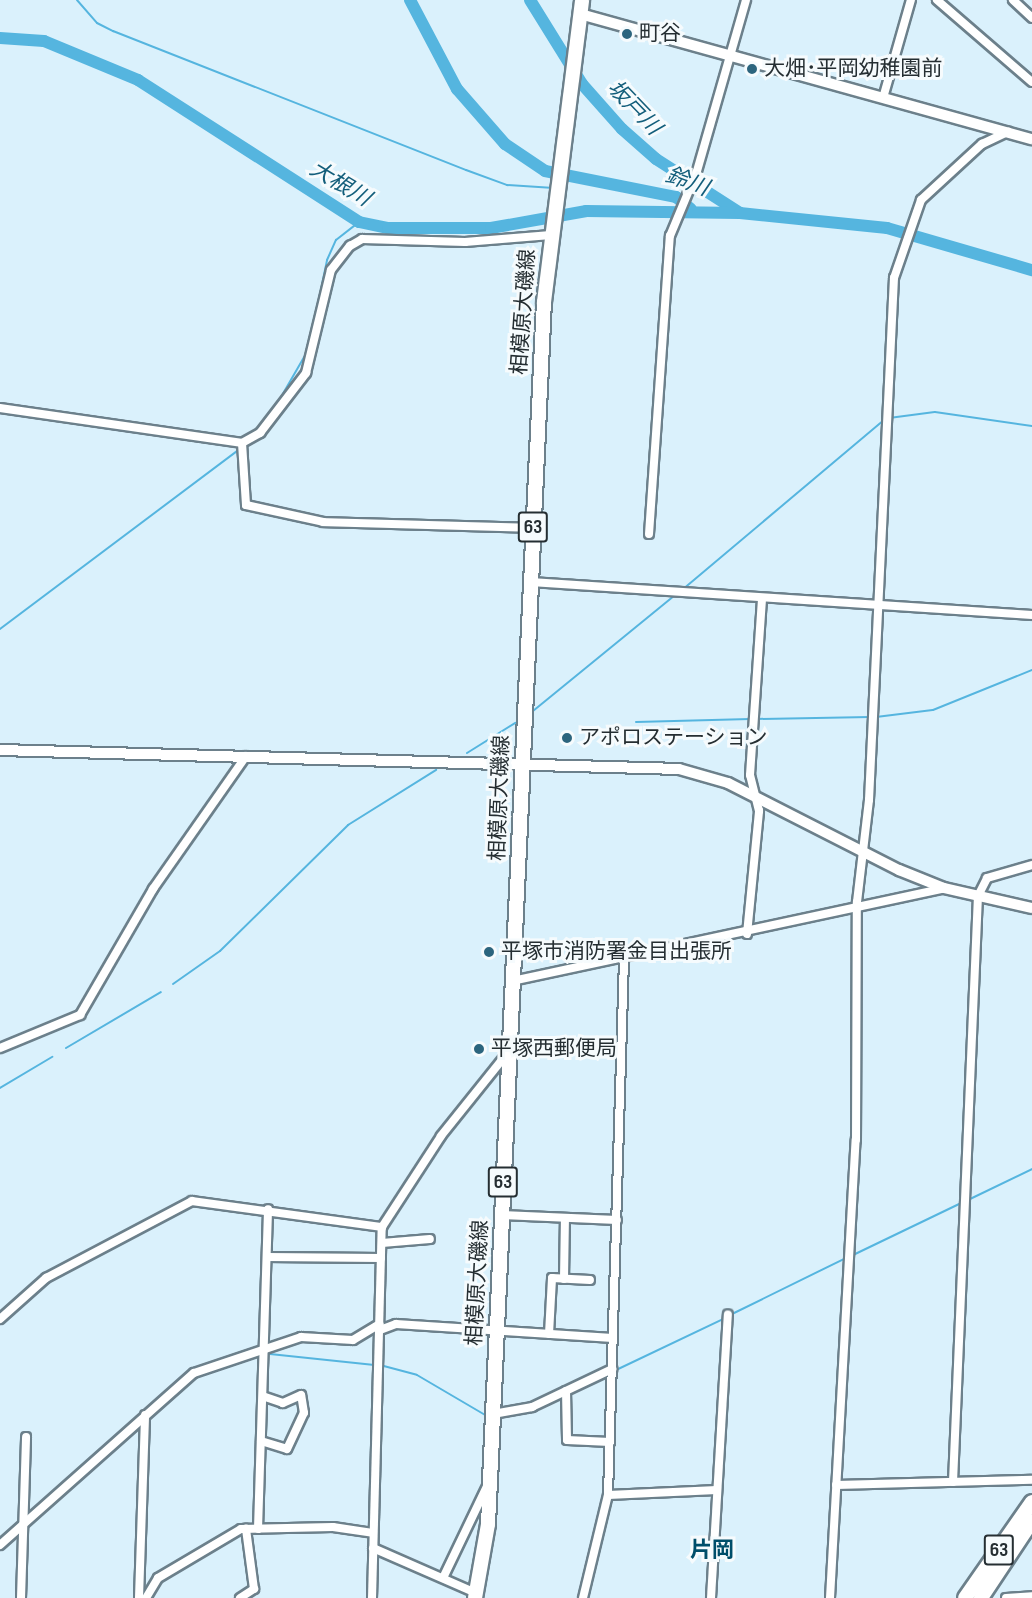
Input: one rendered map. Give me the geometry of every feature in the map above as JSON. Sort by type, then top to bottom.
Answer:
[{"type":"main road","name":"相模原大磯線","points":[[475,1595],[490,1482],[533,528],[551,233],[581,7]]},
{"type":"main road","name":"63","points":[[965,1598],[1032,1502]]},
{"type":"main road","points":[[981,1598],[1032,1521]]},
{"type":"main road","points":[[991,1598],[1032,1537]]},
{"type":"street","points":[[649,534],[671,231],[697,169],[746,0]]},
{"type":"street","points":[[883,98],[911,0]]},
{"type":"street","points":[[937,0],[1032,82]]},
{"type":"street","points":[[1013,0],[1032,18]]},
{"type":"street","points":[[581,7],[731,55],[1032,139]]},
{"type":"street","points":[[830,1598],[856,1140],[857,911],[863,851],[878,605],[891,302],[902,257],[917,213],[931,189],[982,144],[1008,132]]},
{"type":"street","points":[[0,408],[242,443],[260,433],[306,373],[332,270],[350,246],[362,239],[456,242],[551,233]]},
{"type":"street","points":[[242,443],[246,505],[322,522],[533,528]]},
{"type":"street","points":[[531,582],[1032,615]]},
{"type":"street","points":[[747,934],[759,811],[750,774],[762,598]]},
{"type":"street","points":[[0,750],[680,769],[754,796],[863,851],[944,888],[1032,908]]},
{"type":"street","points":[[0,1048],[80,1015],[153,890],[246,756]]},
{"type":"street","points":[[953,1482],[978,896],[987,878],[1032,866]]},
{"type":"street","points":[[512,981],[857,911],[944,888]]},
{"type":"street","points":[[583,1598],[608,1495],[624,959]]},
{"type":"street","points":[[372,1598],[382,1227],[441,1136],[509,1051]]},
{"type":"street","points":[[0,1319],[46,1278],[192,1201],[268,1209],[382,1227]]},
{"type":"street","points":[[258,1529],[268,1209]]},
{"type":"street","points":[[502,1215],[617,1220]]},
{"type":"street","points":[[564,1279],[565,1218]]},
{"type":"street","points":[[382,1243],[430,1239]]},
{"type":"street","points":[[267,1257],[381,1258]]},
{"type":"street","points":[[549,1334],[552,1278],[590,1280]]},
{"type":"street","points":[[711,1598],[727,1317]]},
{"type":"street","points":[[0,1545],[145,1415],[201,1369],[301,1337],[353,1340],[380,1327],[396,1324],[613,1338]]},
{"type":"street","points":[[493,1414],[513,1413],[567,1394],[613,1372]]},
{"type":"street","points":[[567,1394],[567,1440],[610,1442]]},
{"type":"street","points":[[261,1441],[287,1449],[303,1413],[301,1395],[283,1402],[263,1396]]},
{"type":"street","points":[[139,1598],[145,1415]]},
{"type":"street","points":[[21,1598],[26,1437]]},
{"type":"street","points":[[836,1485],[1032,1480]]},
{"type":"street","points":[[443,1578],[490,1482]]},
{"type":"street","points":[[608,1495],[717,1490]]},
{"type":"street","points":[[146,1598],[158,1578],[212,1542],[246,1529],[333,1527],[373,1533]]},
{"type":"street","points":[[240,1598],[254,1589],[246,1529]]},
{"type":"street","points":[[372,1548],[443,1578],[475,1595]]},
{"type":"street","points":[[1006,1598],[1032,1596]]},
{"type":"waterway","points":[[77,0],[97,23],[113,31],[507,185],[554,188]]},
{"type":"waterway","name":"鈴川","points":[[410,0],[457,89],[505,144],[545,171],[676,197],[691,209]]},
{"type":"waterway","name":"坂戸川","points":[[530,0],[582,84],[622,129],[656,159],[740,213]]},
{"type":"waterway","name":"大根川","points":[[0,38],[44,41],[138,80],[359,222],[388,228],[491,228],[586,211],[740,213],[887,228],[1032,270]]},
{"type":"waterway","points":[[565,185],[568,179]]},
{"type":"waterway","points":[[314,323],[327,260],[336,240],[359,222]]},
{"type":"waterway","points":[[277,404],[307,352]]},
{"type":"waterway","points":[[889,418],[935,412],[1032,426]]},
{"type":"waterway","points":[[682,590],[884,420]]},
{"type":"waterway","points":[[0,629],[240,449]]},
{"type":"waterway","points":[[533,711],[675,595]]},
{"type":"waterway","points":[[876,717],[933,710],[1032,670]]},
{"type":"waterway","points":[[756,719],[870,717]]},
{"type":"waterway","points":[[636,722],[750,719]]},
{"type":"waterway","points":[[467,753],[515,723]]},
{"type":"waterway","points":[[173,984],[220,951],[348,825],[436,770]]},
{"type":"waterway","points":[[66,1048],[161,992]]},
{"type":"waterway","points":[[0,1088],[52,1057]]},
{"type":"waterway","points":[[968,1200],[1032,1169]]},
{"type":"waterway","points":[[851,1256],[963,1202]]},
{"type":"waterway","points":[[730,1315],[846,1258]]},
{"type":"waterway","points":[[614,1371],[725,1318]]},
{"type":"waterway","points":[[270,1354],[374,1365]]},
{"type":"waterway","points":[[380,1365],[417,1375],[487,1416]]},
{"type":"waterway","points":[[498,1418],[534,1411]]},
{"type":"place","name":"町谷","points":[[627,34]]},
{"type":"place","name":"大畑･平岡幼稚園前","points":[[752,69]]},
{"type":"place","name":"アポロステーション","points":[[567,738]]},
{"type":"place","name":"平塚市消防署金目出張所","points":[[489,952]]},
{"type":"place","name":"平塚西郵便局","points":[[479,1049]]},
{"type":"district","name":"片岡","points":[[712,1551]]}]
